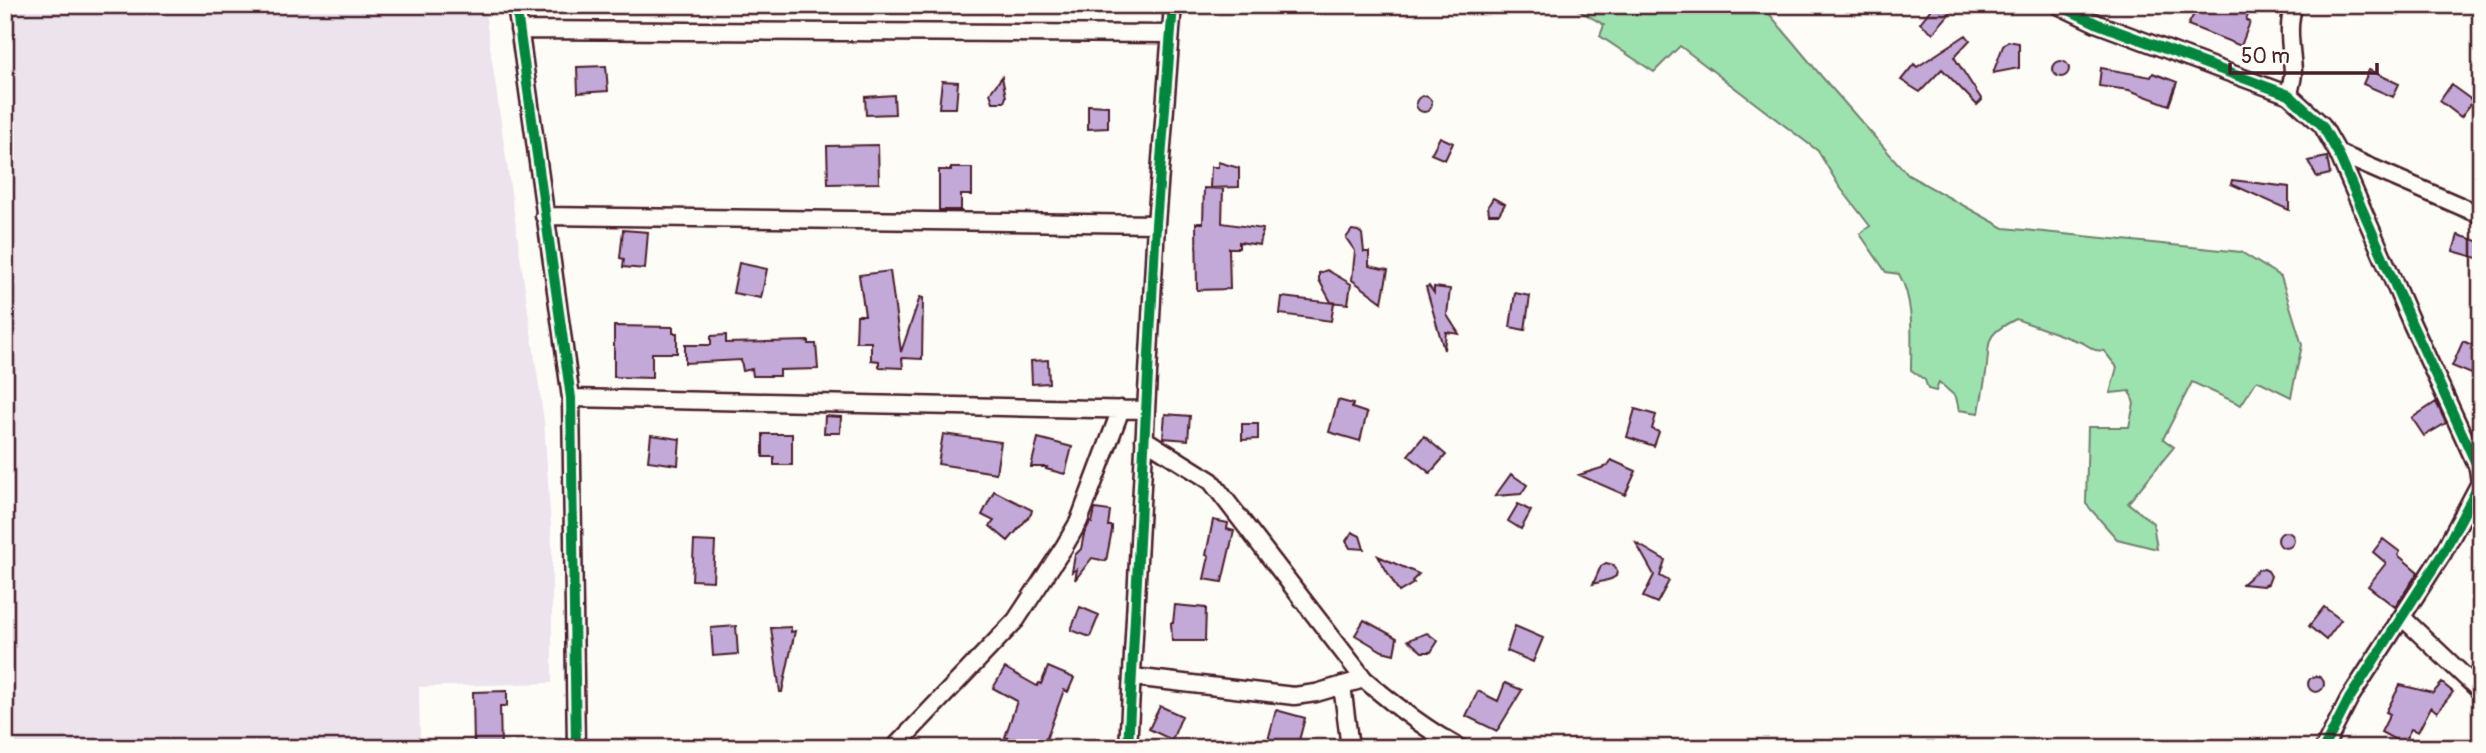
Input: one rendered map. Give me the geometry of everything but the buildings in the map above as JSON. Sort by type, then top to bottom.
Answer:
[{"type":"street","points":[[516,5],[571,398],[576,748]]},
{"type":"street","points":[[1128,748],[1156,224],[1173,5]]},
{"type":"street","points":[[2058,5],[2098,24],[2289,94],[2322,125],[2339,153],[2416,334],[2478,468],[2480,482],[2443,553],[2349,699],[2324,748]]},
{"type":"street","points":[[2289,94],[2293,73],[2290,59],[2290,16],[2294,5]]},
{"type":"street","points":[[519,30],[1170,34]]},
{"type":"street","points":[[2339,153],[2481,215]]},
{"type":"street","points":[[544,216],[1156,224]]},
{"type":"street","points":[[571,398],[1145,410]]},
{"type":"street","points":[[894,748],[1016,620],[1079,521],[1121,410]]},
{"type":"street","points":[[1144,439],[1211,481],[1364,679],[1389,701],[1460,748]]},
{"type":"street","points":[[2403,618],[2481,692]]},
{"type":"street","points":[[1133,677],[1294,696],[1316,693],[1364,679]]},
{"type":"street","points":[[1342,685],[1350,748]]},
{"type":"shaded area","points":[[5,5],[484,5],[544,421],[552,542],[552,683],[419,687],[420,748],[5,748]]},
{"type":"green space","points":[[1570,5],[1762,5],[1908,175],[2004,228],[2241,252],[2281,277],[2302,345],[2291,397],[2257,380],[2241,405],[2192,382],[2163,439],[2174,447],[2128,503],[2153,523],[2157,549],[2117,539],[2086,504],[2088,427],[2129,427],[2134,404],[2130,391],[2110,393],[2117,367],[2104,351],[2095,350],[2083,343],[2016,319],[1998,330],[1990,340],[1979,413],[1959,410],[1956,397],[1939,382],[1936,391],[1928,389],[1925,380],[1911,370],[1911,321],[1904,285],[1899,274],[1886,272],[1860,234],[1870,226],[1839,186],[1818,151],[1680,46],[1654,72],[1600,36],[1604,25]]},
{"type":"cycle path","points":[[516,5],[571,398],[576,748]]},
{"type":"cycle path","points":[[1128,748],[1156,224],[1173,5]]},
{"type":"cycle path","points":[[2058,5],[2098,24],[2289,95],[2322,125],[2338,153],[2478,468],[2480,483],[2443,553],[2349,699],[2324,748]]}]
